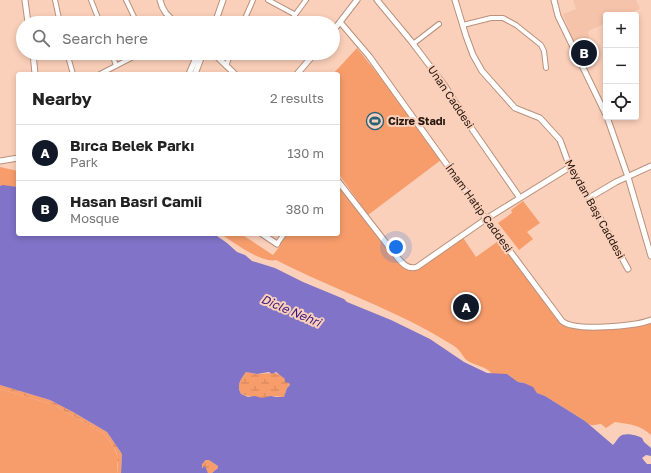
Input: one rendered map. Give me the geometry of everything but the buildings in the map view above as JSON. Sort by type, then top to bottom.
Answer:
[{"type":"street","points":[[24,0],[27,16]]},
{"type":"street","points":[[55,0],[58,16]]},
{"type":"street","points":[[91,0],[97,16]]},
{"type":"street","points":[[126,0],[134,16]]},
{"type":"street","points":[[160,0],[163,9],[169,16]]},
{"type":"street","points":[[217,16],[223,0]]},
{"type":"street","points":[[246,16],[253,0]]},
{"type":"street","points":[[268,0],[294,14],[306,0]]},
{"type":"street","points":[[340,22],[356,0]]},
{"type":"street","name":"Unan Caddesi","points":[[377,0],[414,44],[445,86],[472,129],[520,198]]},
{"type":"street","name":"Meydan Başı Caddesi","points":[[455,0],[473,55],[482,71],[516,108],[540,118],[553,130],[560,140],[570,167],[628,269]]},
{"type":"street","points":[[554,0],[558,16],[603,110]]},
{"type":"street","points":[[463,25],[491,18],[503,18],[516,25],[540,45],[544,52],[546,68]]},
{"type":"street","name":"İmam Hatip Caddesi","points":[[340,22],[369,56],[486,219],[564,323],[579,326],[627,326],[651,320]]},
{"type":"street","points":[[414,44],[439,24]]},
{"type":"street","points":[[33,60],[35,72]]},
{"type":"street","points":[[69,60],[72,72]]},
{"type":"street","points":[[114,60],[116,66]]},
{"type":"street","points":[[104,72],[128,60]]},
{"type":"street","points":[[191,72],[195,60]]},
{"type":"street","points":[[196,72],[200,60]]},
{"type":"street","points":[[220,60],[234,72]]},
{"type":"street","points":[[226,66],[228,60]]},
{"type":"street","points":[[300,72],[309,60]]},
{"type":"street","points":[[607,120],[628,176],[650,247],[651,256]]},
{"type":"street","points":[[0,161],[16,158]]},
{"type":"street","points":[[589,198],[628,176],[651,166]]},
{"type":"street","points":[[340,183],[398,257],[409,268],[417,267],[486,219],[570,167]]},
{"type":"street","points":[[265,236],[277,244],[283,236]]},
{"type":"shaded area","points":[[573,0],[636,0],[640,9],[632,12],[603,12],[603,24],[588,31],[589,40],[575,46],[563,14],[576,9]]},
{"type":"green space","name":"Cizre Stadı","points":[[357,48],[441,160],[368,215],[340,176],[340,72],[335,72]]},
{"type":"green space","points":[[0,167],[16,171],[16,187],[0,186]]},
{"type":"green space","points":[[340,184],[397,257],[411,269],[462,236],[476,257],[501,239],[562,321],[592,326],[651,320],[651,435],[639,427],[625,423],[615,422],[606,428],[601,424],[589,424],[545,396],[537,393],[534,389],[524,383],[518,382],[507,374],[492,374],[490,371],[468,361],[454,346],[433,333],[276,260],[263,259],[256,256],[224,236],[244,236],[273,255],[280,246],[277,244],[283,236],[340,236]]},
{"type":"green space","points":[[523,201],[540,223],[527,232],[533,239],[519,250],[498,223],[512,213],[511,210]]},
{"type":"green space","points":[[246,372],[256,374],[279,374],[290,385],[287,388],[284,397],[272,396],[261,398],[243,395],[241,394],[239,385]]},
{"type":"green space","points":[[0,385],[50,400],[107,432],[122,454],[121,473],[117,473],[118,462],[116,452],[112,443],[104,434],[54,405],[0,389]]},
{"type":"green space","points":[[0,389],[54,405],[104,434],[113,445],[118,458],[117,473],[0,473]]},
{"type":"green space","points":[[207,460],[218,466],[218,468],[212,473],[208,473],[205,467],[201,467],[202,463]]},
{"type":"water","name":"Dicle Nehri","points":[[3,185],[16,187],[16,236],[217,236],[237,252],[245,255],[252,261],[275,268],[303,282],[344,299],[347,302],[391,320],[430,339],[464,362],[487,373],[507,374],[518,382],[533,387],[537,393],[545,396],[585,421],[613,445],[619,437],[624,434],[642,438],[651,448],[651,456],[646,455],[642,458],[647,464],[651,464],[651,473],[212,473],[218,468],[218,466],[209,460],[206,460],[202,464],[202,468],[205,466],[208,473],[121,473],[122,454],[107,432],[50,400],[0,385],[0,186]],"holes":[[[246,372],[257,374],[269,372],[272,374],[276,372],[285,379],[285,382],[289,383],[290,385],[287,388],[284,397],[271,396],[262,398],[255,396],[248,397],[241,394],[239,385]]]},
{"type":"place","name":"Hasan Basri Camii","points":[[584,53]]},
{"type":"place","name":"Cizre Stadı","points":[[375,121]]},
{"type":"place","name":"Bırca Belek Parkı","points":[[466,307]]}]
